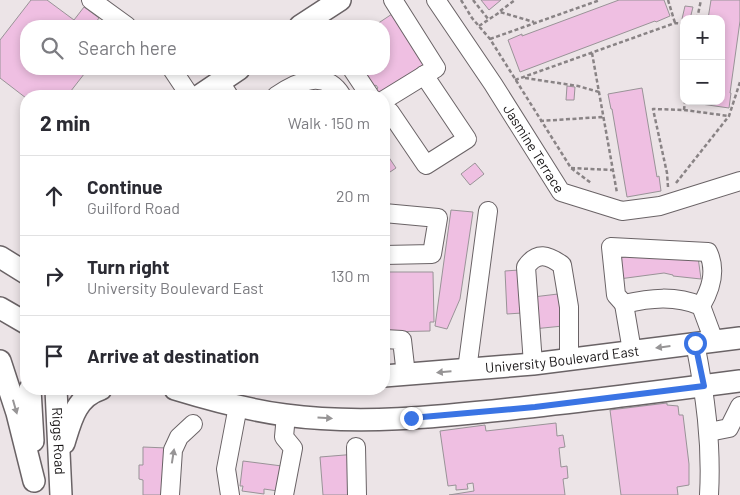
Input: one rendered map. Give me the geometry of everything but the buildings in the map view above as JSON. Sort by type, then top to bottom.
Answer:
[{"type":"main road","points":[[322,20],[340,0]]},
{"type":"main road","points":[[225,89],[235,75]]},
{"type":"main road","points":[[0,257],[20,269]]},
{"type":"main road","points":[[0,308],[20,320]]},
{"type":"main road","name":"University Boulevard East","points":[[390,376],[533,364],[740,338]]},
{"type":"main road","points":[[0,361],[17,412],[35,488]]},
{"type":"main road","points":[[197,395],[238,406],[286,415],[363,420],[435,417],[740,381]]},
{"type":"main road","name":"Riggs Road","points":[[30,395],[35,488]]},
{"type":"main road","name":"Riggs Road","points":[[56,395],[61,495]]},
{"type":"main road","points":[[60,455],[73,413],[82,400],[89,395]]},
{"type":"street","points":[[91,0],[119,20]]},
{"type":"street","points":[[390,96],[436,68],[393,0]]},
{"type":"street","name":"Jasmine Terrace","points":[[436,0],[493,84],[561,192],[622,211],[660,206],[740,181]]},
{"type":"street","points":[[176,75],[186,90]]},
{"type":"street","points":[[356,75],[366,90]]},
{"type":"street","points":[[390,112],[426,165],[467,139],[424,75]]},
{"type":"street","points":[[284,90],[290,86],[312,79],[326,82],[336,90]]},
{"type":"street","points":[[467,370],[488,211]]},
{"type":"street","points":[[390,214],[438,218],[432,254],[390,254]]},
{"type":"street","points":[[632,351],[624,304],[616,295],[611,248],[708,252],[713,262],[710,291],[701,306],[704,342],[704,386],[710,456],[708,495]]},
{"type":"street","points":[[533,364],[526,267],[531,259],[540,256],[552,258],[562,264],[569,307],[569,359]]},
{"type":"street","points":[[624,304],[646,299],[674,298],[701,306]]},
{"type":"street","points":[[390,339],[402,340],[406,375]]},
{"type":"street","points":[[230,495],[226,469],[238,406]]},
{"type":"street","points":[[709,432],[729,428],[740,406]]},
{"type":"street","points":[[284,495],[293,448],[284,437],[286,415]]},
{"type":"street","points":[[170,495],[173,450],[179,437],[193,424]]},
{"type":"street","points":[[356,447],[357,495]]},
{"type":"path","points":[[461,0],[490,39],[571,168],[593,184]]},
{"type":"path","points":[[473,0],[489,20]]},
{"type":"path","points":[[479,26],[515,0]]},
{"type":"path","points":[[490,39],[600,0]]},
{"type":"path","points":[[668,0],[675,23]]},
{"type":"path","points":[[698,15],[701,0]]},
{"type":"path","points":[[500,12],[535,23]]},
{"type":"path","points":[[515,80],[675,23],[680,24]]},
{"type":"path","points":[[592,52],[618,197],[612,196]]},
{"type":"path","points":[[522,78],[578,86],[599,92]]},
{"type":"path","points":[[729,116],[654,108],[667,173],[668,193],[729,116],[740,82]]},
{"type":"path","points":[[684,110],[685,105]]},
{"type":"path","points":[[540,121],[604,117]]},
{"type":"path","points":[[571,168],[612,170]]},
{"type":"route","points":[[411,418],[535,407],[704,386],[695,343]]}]
